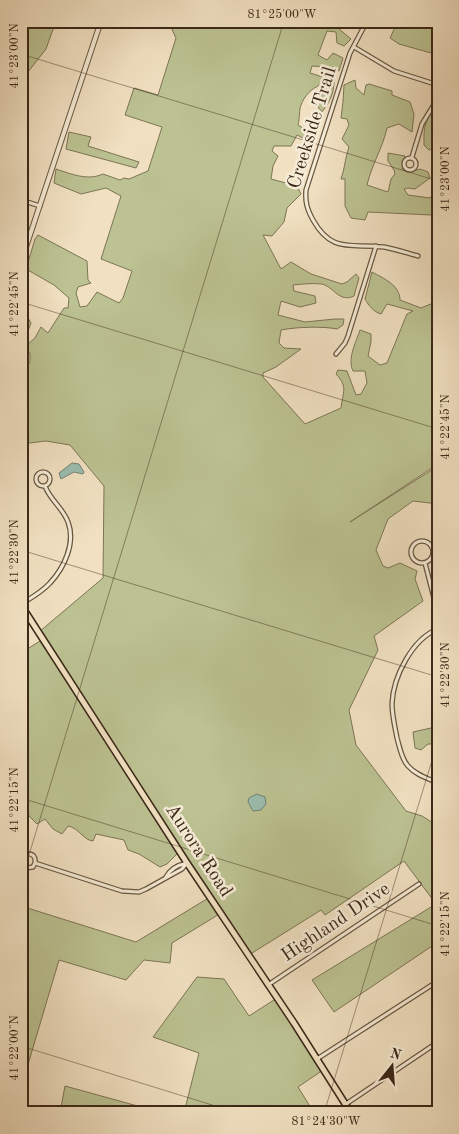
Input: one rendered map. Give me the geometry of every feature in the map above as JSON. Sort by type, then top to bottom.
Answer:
[{"type":"main road","name":"Aurora Road","points":[[21,604],[187,863],[351,1113]]},
{"type":"street","points":[[21,262],[101,21]]},
{"type":"street","name":"Creekside Trail","points":[[367,21],[350,53],[306,190],[305,203],[319,231],[335,243],[391,248],[418,256]]},
{"type":"street","points":[[354,47],[394,71],[438,86]]},
{"type":"street","points":[[412,157],[416,165],[410,171],[405,168],[405,160],[412,157],[422,124],[438,98]]},
{"type":"street","points":[[21,200],[40,206]]},
{"type":"street","points":[[336,354],[348,336],[376,246]]},
{"type":"street","points":[[40,472],[47,472],[50,475],[50,482],[45,486],[38,484],[35,480],[40,472]]},
{"type":"street","points":[[21,604],[51,582],[70,548],[71,531],[69,524],[45,486]]},
{"type":"street","points":[[419,542],[426,542],[433,549],[430,559],[425,563],[418,562],[412,553],[413,546],[419,542]]},
{"type":"street","points":[[425,563],[438,614]]},
{"type":"street","points":[[438,629],[422,638],[412,651],[396,682],[392,705],[393,720],[404,760],[415,773],[438,783]]},
{"type":"street","points":[[21,858],[26,854],[32,854],[35,858],[33,867],[26,868],[21,863]]},
{"type":"street","points":[[35,863],[122,892],[139,892],[171,876],[182,869],[187,863]]},
{"type":"street","name":"Highland Drive","points":[[268,985],[420,884]]},
{"type":"street","points":[[317,1060],[438,981]]},
{"type":"street","points":[[345,1104],[438,1042]]},
{"type":"green space","points":[[21,21],[56,21],[46,49],[28,72],[21,93]]},
{"type":"green space","points":[[168,21],[329,21],[329,25],[338,28],[351,39],[344,46],[337,43],[336,32],[327,31],[318,55],[327,60],[333,53],[343,58],[339,71],[328,67],[312,66],[310,73],[323,77],[334,73],[333,89],[328,103],[322,112],[318,107],[318,99],[325,92],[320,85],[311,90],[301,105],[298,125],[308,131],[311,137],[307,140],[297,135],[291,146],[274,146],[272,151],[278,156],[273,166],[271,179],[297,186],[301,194],[287,208],[284,222],[272,236],[263,235],[281,269],[291,262],[311,274],[342,284],[356,274],[359,278],[354,296],[349,298],[340,296],[322,284],[307,284],[293,285],[294,291],[315,296],[316,303],[300,307],[281,301],[278,315],[305,322],[344,319],[343,325],[337,329],[309,327],[281,330],[279,343],[284,348],[301,349],[276,367],[263,373],[263,377],[305,424],[341,408],[344,390],[340,378],[336,374],[338,370],[347,371],[356,395],[361,394],[367,383],[365,371],[353,371],[351,366],[353,350],[360,330],[371,334],[368,356],[380,365],[387,363],[407,314],[413,311],[387,304],[381,314],[376,312],[365,299],[372,272],[394,286],[400,300],[421,308],[438,301],[438,464],[350,522],[438,466],[438,504],[413,501],[388,519],[376,550],[383,566],[388,568],[400,563],[417,571],[415,579],[423,601],[374,636],[378,650],[349,710],[356,745],[406,811],[422,816],[438,826],[438,942],[334,1012],[312,980],[436,904],[404,861],[325,915],[321,910],[249,955],[221,913],[172,943],[170,963],[144,960],[126,980],[59,960],[21,1088],[21,906],[136,942],[210,897],[178,853],[167,864],[160,867],[139,854],[128,850],[124,840],[96,834],[93,841],[86,839],[72,827],[68,826],[62,834],[53,829],[45,819],[37,824],[29,816],[27,807],[21,805],[21,653],[43,639],[39,632],[103,578],[104,486],[70,445],[46,441],[21,444],[21,379],[23,380],[21,375],[30,362],[30,353],[21,350],[21,311],[24,311],[31,323],[26,336],[27,345],[35,338],[41,327],[48,333],[64,308],[68,308],[69,298],[54,285],[26,269],[38,235],[87,261],[88,280],[91,283],[78,287],[76,293],[80,307],[87,306],[97,292],[119,303],[123,298],[132,271],[101,259],[121,196],[106,188],[81,194],[54,183],[56,169],[85,177],[103,174],[120,180],[124,178],[129,179],[148,171],[162,127],[125,115],[134,88],[158,95],[176,38]]},
{"type":"green space","points":[[398,21],[438,21],[438,55],[399,44],[390,38]]},
{"type":"green space","points":[[355,80],[356,88],[364,95],[366,85],[369,84],[392,91],[392,95],[410,102],[414,114],[412,132],[399,124],[387,128],[367,185],[388,192],[391,179],[395,174],[388,161],[388,153],[405,156],[402,169],[410,172],[420,169],[428,172],[430,178],[415,189],[404,189],[408,195],[430,198],[438,187],[438,221],[432,215],[368,212],[365,220],[351,218],[345,206],[345,179],[341,179],[349,147],[342,139],[349,125],[347,119],[341,118],[344,85]]},
{"type":"green space","points":[[431,114],[438,114],[438,146],[429,150],[424,145],[424,133],[425,125]]},
{"type":"green space","points":[[69,132],[91,137],[88,146],[139,162],[136,168],[66,149]]},
{"type":"green space","points":[[438,718],[438,749],[436,744],[428,744],[421,750],[415,748],[413,732],[431,728]]},
{"type":"green space","points":[[197,977],[224,979],[249,1016],[277,998],[323,1070],[298,1087],[314,1113],[184,1113],[199,1053],[153,1037]]},
{"type":"green space","points":[[65,1086],[163,1113],[60,1113]]},
{"type":"shaded area","points":[[72,463],[79,464],[84,472],[83,474],[74,472],[61,479],[59,473]]},
{"type":"shaded area","points":[[257,794],[265,797],[266,804],[261,810],[253,811],[248,802],[249,798]]}]
